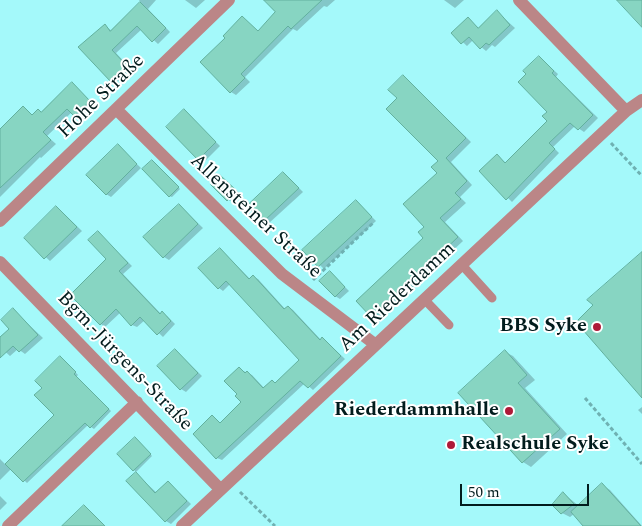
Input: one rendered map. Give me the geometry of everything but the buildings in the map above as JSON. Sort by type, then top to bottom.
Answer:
[{"type":"street","name":"Hohe Straße","points":[[0,220],[229,0]]},
{"type":"street","points":[[519,0],[626,111]]},
{"type":"street","name":"Am Riederdamm","points":[[182,526],[626,111],[642,100]]},
{"type":"street","name":"Allensteiner Straße","points":[[116,109],[282,274],[376,345]]},
{"type":"street","name":"Bgm.-Jürgens-Straße","points":[[0,262],[137,402],[225,485]]},
{"type":"street","points":[[8,526],[137,402]]},
{"type":"lane","points":[[462,265],[492,298]]},
{"type":"lane","points":[[424,299],[449,325]]},
{"type":"path","points":[[602,134],[642,176]]},
{"type":"path","points":[[303,290],[374,222]]},
{"type":"path","points":[[585,398],[642,464]]},
{"type":"path","points":[[225,485],[275,526]]},
{"type":"place","name":"BBS Syke","points":[[597,327]]},
{"type":"place","name":"Riederdammhalle","points":[[509,411]]},
{"type":"place","name":"Realschule Syke","points":[[451,445]]}]
